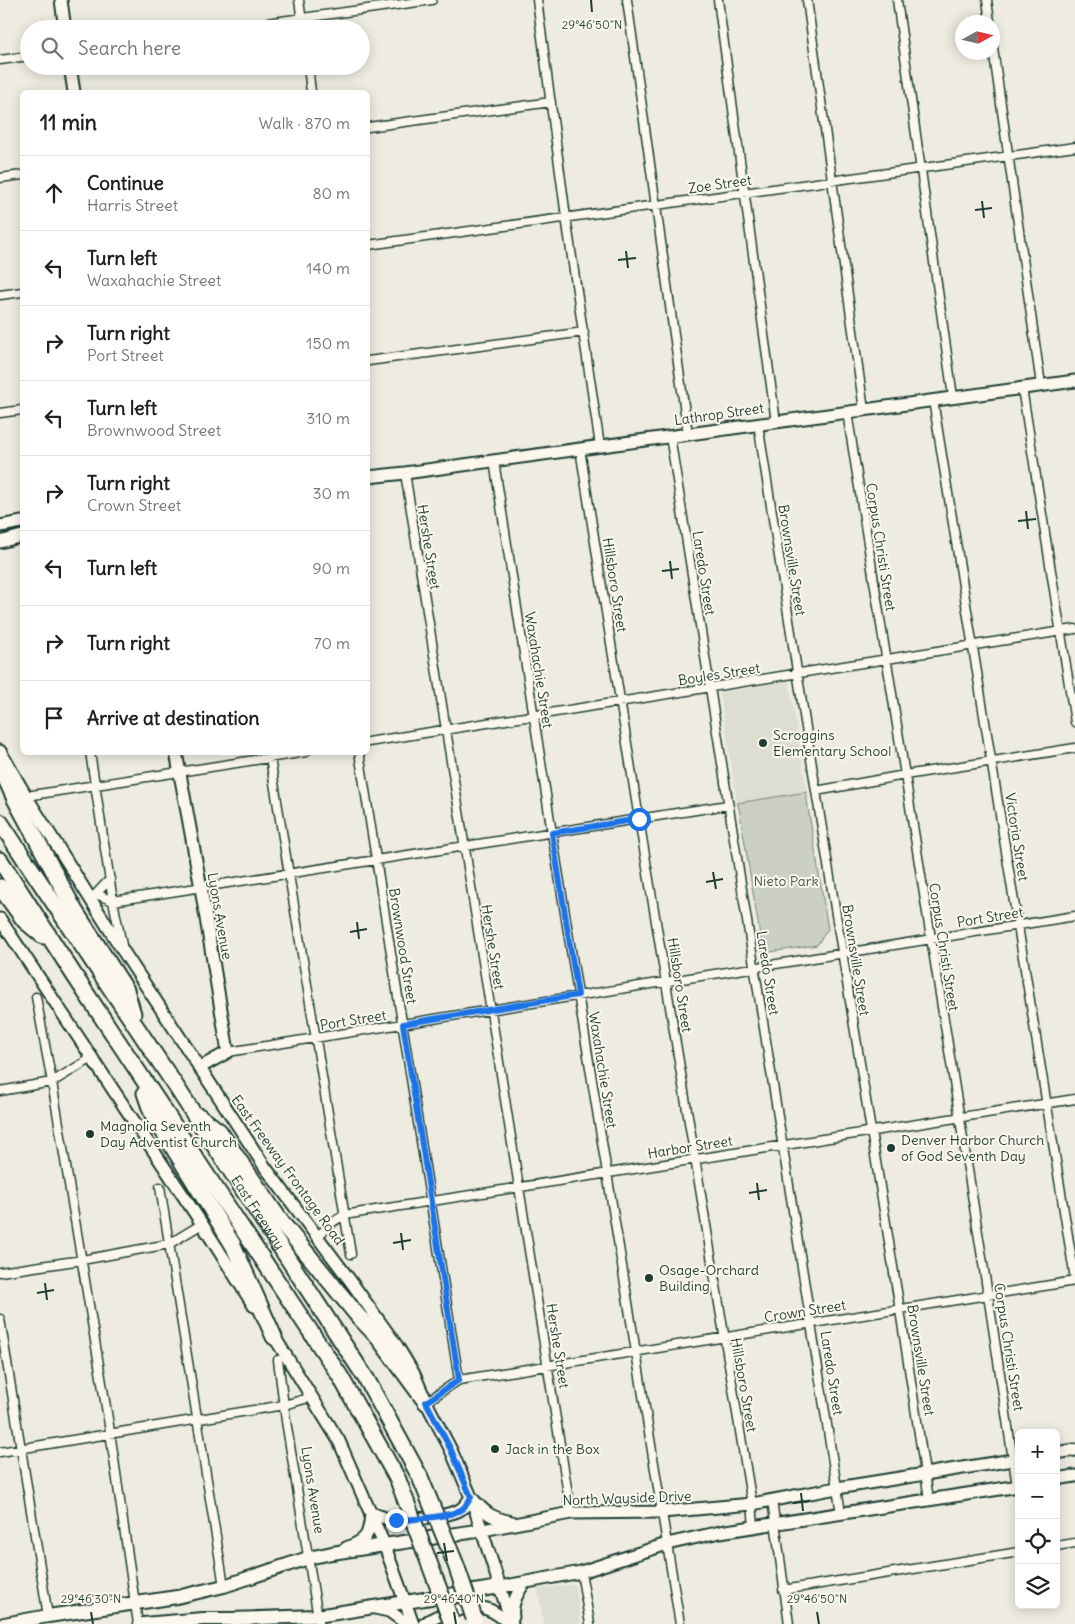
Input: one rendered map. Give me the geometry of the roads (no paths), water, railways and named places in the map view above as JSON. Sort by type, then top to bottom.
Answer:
[{"type":"highway","points":[[0,766],[15,799],[75,911],[126,990],[138,1030]]},
{"type":"highway","name":"East Freeway","points":[[0,822],[191,1110],[366,1380],[420,1477],[456,1565],[475,1621]]},
{"type":"highway","name":"East Freeway","points":[[0,860],[340,1376],[398,1480],[452,1623]]},
{"type":"highway","points":[[0,887],[24,921],[56,946]]},
{"type":"highway","points":[[140,1074],[152,1113],[233,1245],[274,1337]]},
{"type":"highway","points":[[191,1110],[219,1131],[282,1223],[358,1316],[378,1337],[426,1402]]},
{"type":"main road","points":[[61,0],[64,20]]},
{"type":"main road","points":[[71,75],[74,90]]},
{"type":"main road","name":"Lathrop Street","points":[[370,477],[1075,381]]},
{"type":"main road","points":[[0,526],[20,522]]},
{"type":"main road","points":[[0,542],[20,537]]},
{"type":"main road","name":"East Freeway Frontage Road","points":[[0,751],[26,796],[93,896],[123,950],[264,1167],[397,1346],[414,1374],[451,1450],[471,1497],[512,1624]]},
{"type":"main road","name":"Lyons Avenue","points":[[177,755],[228,1052]]},
{"type":"main road","points":[[0,919],[202,1224],[339,1440],[372,1512],[413,1624]]},
{"type":"main road","points":[[199,1068],[228,1052]]},
{"type":"main road","points":[[1060,1452],[1075,1450]]},
{"type":"main road","name":"North Wayside Drive","points":[[4,1624],[177,1598],[224,1586],[308,1558],[384,1544],[483,1530],[571,1513],[662,1512],[752,1504],[1015,1459]]},
{"type":"main road","points":[[1060,1478],[1075,1476]]},
{"type":"main road","points":[[143,1624],[203,1619],[231,1622],[318,1620],[371,1608],[581,1572],[667,1544],[720,1532],[1015,1486]]},
{"type":"main road","points":[[372,1512],[387,1519],[408,1520],[452,1513],[460,1510],[471,1497],[482,1510],[491,1516],[517,1523]]},
{"type":"main road","points":[[332,1553],[359,1543],[365,1538],[370,1529],[372,1512]]},
{"type":"main road","points":[[512,1624],[512,1610],[516,1596],[524,1583]]},
{"type":"main road","points":[[371,1608],[389,1610],[407,1624]]},
{"type":"main road","points":[[424,1624],[435,1616],[474,1608],[492,1611],[512,1624]]},
{"type":"street","points":[[299,0],[302,18]]},
{"type":"street","points":[[288,20],[432,0]]},
{"type":"street","points":[[538,0],[566,217],[600,446]]},
{"type":"street","points":[[627,0],[688,434]]},
{"type":"street","points":[[718,0],[776,422]]},
{"type":"street","points":[[807,0],[864,410]]},
{"type":"street","points":[[897,0],[953,398]]},
{"type":"street","points":[[987,0],[989,15]]},
{"type":"street","points":[[0,60],[20,57]]},
{"type":"street","points":[[995,60],[1041,385]]},
{"type":"street","points":[[309,75],[311,90]]},
{"type":"street","points":[[370,127],[551,102]]},
{"type":"street","name":"Zoe Street","points":[[370,244],[832,182],[1075,147]]},
{"type":"street","points":[[0,178],[20,175]]},
{"type":"street","points":[[0,295],[20,292]]},
{"type":"street","points":[[370,361],[584,332]]},
{"type":"street","points":[[1022,388],[1075,722]]},
{"type":"street","name":"Victoria Street","points":[[933,400],[1075,1280]]},
{"type":"street","points":[[0,413],[20,410]]},
{"type":"street","name":"Corpus Christi Street","points":[[846,412],[930,940],[1015,1453]]},
{"type":"street","name":"Brownsville Street","points":[[758,424],[872,1131],[929,1500]]},
{"type":"street","name":"Laredo Street","points":[[670,436],[841,1513]]},
{"type":"street","name":"Hillsboro Street","points":[[580,449],[752,1504],[754,1526]]},
{"type":"street","name":"Waxahachie Street","points":[[494,461],[680,1624]]},
{"type":"street","name":"Hershe Street","points":[[405,473],[549,1365],[571,1513]]},
{"type":"street","name":"Boyles Street","points":[[370,742],[1075,629]]},
{"type":"street","points":[[816,791],[1075,748]]},
{"type":"street","points":[[91,755],[113,901],[123,950]]},
{"type":"street","points":[[26,796],[180,773],[270,755],[351,1254]]},
{"type":"street","name":"Brownwood Street","points":[[359,755],[459,1380]]},
{"type":"street","points":[[93,896],[113,901],[728,805]]},
{"type":"street","points":[[93,896],[110,879]]},
{"type":"street","name":"Port Street","points":[[228,1052],[1075,916]]},
{"type":"street","points":[[36,997],[82,1260],[138,1624]]},
{"type":"street","points":[[0,1091],[52,1082],[92,1058]]},
{"type":"street","name":"Harbor Street","points":[[317,1237],[333,1222],[344,1215],[1075,1099]]},
{"type":"street","points":[[160,1187],[224,1586]]},
{"type":"street","points":[[0,1272],[82,1260],[169,1244],[202,1224]]},
{"type":"street","name":"Crown Street","points":[[426,1402],[459,1380],[900,1310],[1075,1280]]},
{"type":"street","points":[[0,1319],[48,1616]]},
{"type":"street","name":"Lyons Avenue","points":[[278,1360],[318,1620]]},
{"type":"street","points":[[0,1452],[284,1406],[312,1397]]},
{"type":"street","points":[[772,1500],[789,1624]]},
{"type":"street","points":[[1060,1546],[1075,1544]]},
{"type":"street","points":[[783,1590],[1015,1553]]},
{"type":"street","points":[[581,1572],[590,1624]]},
{"type":"place","name":"Scroggins Elementary School","points":[[763,743]]},
{"type":"place","name":"Magnolia Seventh Day Adventist Church","points":[[90,1134]]},
{"type":"place","name":"Denver Harbor Church of God Seventh Day","points":[[891,1148]]},
{"type":"place","name":"Osage-Orchard Building","points":[[649,1278]]},
{"type":"place","name":"Jack in the Box","points":[[495,1449]]},
{"type":"park label","name":"Nieto Park","points":[[786,881]]}]
